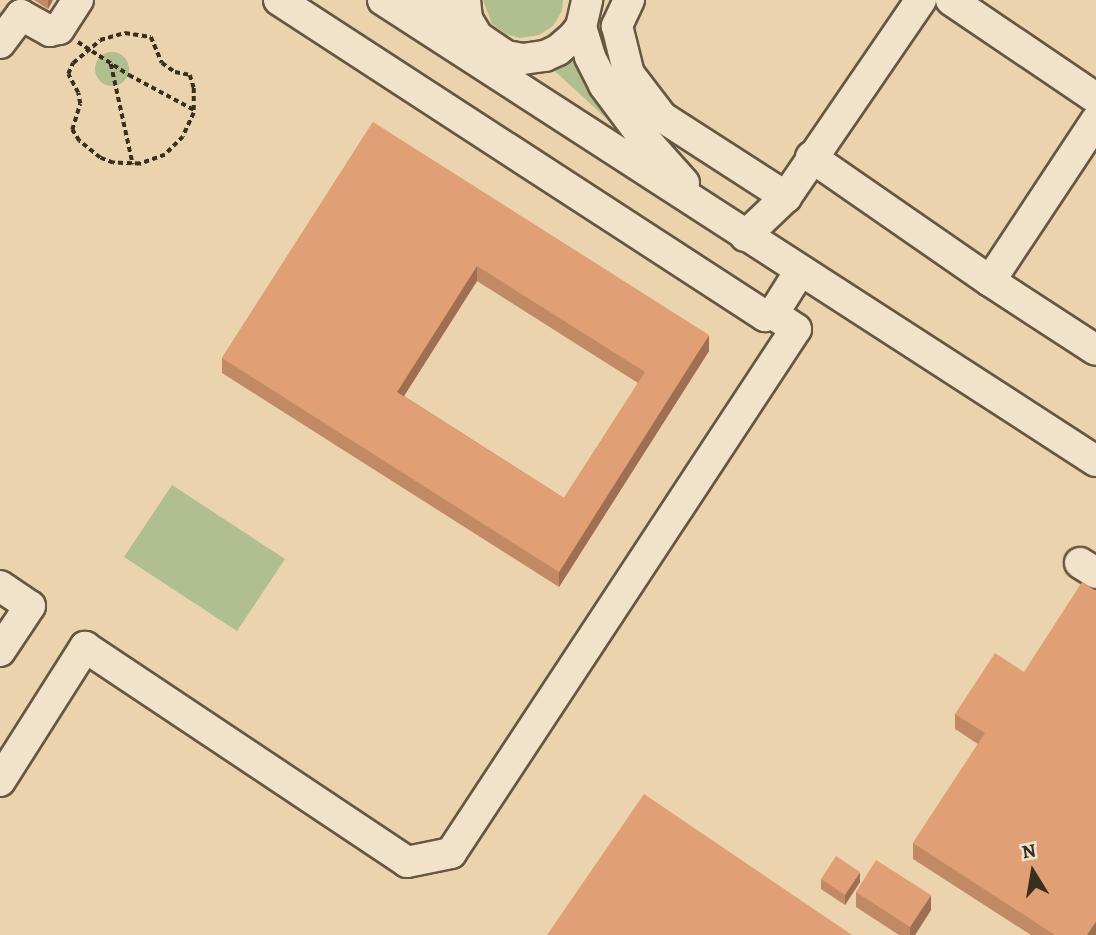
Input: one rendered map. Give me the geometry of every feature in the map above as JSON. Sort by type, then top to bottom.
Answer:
[{"type":"street","points":[[0,43],[21,15],[50,31],[59,29],[78,0]]},
{"type":"street","points":[[279,0],[765,316],[773,314],[800,271]]},
{"type":"street","points":[[383,0],[1096,461]]},
{"type":"street","points":[[415,0],[466,9],[487,46],[506,56],[523,59],[558,50],[584,13]]},
{"type":"street","points":[[629,0],[617,26],[629,74],[662,117],[786,197]]},
{"type":"street","points":[[745,236],[786,197],[921,0]]},
{"type":"street","points":[[951,0],[1096,98]]},
{"type":"street","points":[[584,13],[590,57],[604,85],[642,136],[680,179],[745,236]]},
{"type":"street","points":[[523,59],[629,160]]},
{"type":"street","points":[[990,281],[1096,121]]},
{"type":"street","points":[[811,157],[1096,351]]},
{"type":"street","points":[[0,780],[85,647],[407,862],[451,853],[796,329],[773,314]]},
{"type":"street","points":[[0,586],[30,606],[0,651]]},
{"type":"path","points":[[59,29],[111,63],[194,110]]},
{"type":"path","points":[[125,33],[151,37],[162,63],[175,72],[190,75],[194,110],[190,125],[175,147],[153,161],[133,164],[100,158],[79,141],[72,130],[80,104],[78,93],[68,74],[87,48],[112,35],[125,33]]},
{"type":"path","points":[[111,63],[133,164]]},
{"type":"green space","points":[[483,0],[563,0],[562,11],[553,26],[539,35],[520,38],[506,34],[492,24]]},
{"type":"green space","points":[[577,42],[632,142],[546,63]]},
{"type":"green space","points":[[112,52],[124,57],[129,69],[124,81],[112,86],[100,81],[95,69],[100,57]]},
{"type":"green space","points":[[172,485],[285,559],[237,631],[124,557]]},
{"type":"building","points":[[373,122],[709,335],[559,572],[222,358]],"holes":[[[477,266],[645,372],[564,498],[397,392]]]},
{"type":"building","points":[[1082,582],[1096,591],[1096,921],[1087,935],[1055,935],[913,843],[985,733],[955,714],[995,653],[1024,672]]},
{"type":"building","points":[[644,794],[852,935],[547,935]]},
{"type":"building","points":[[836,856],[860,872],[845,895],[821,879]]},
{"type":"building","points":[[876,860],[931,895],[910,927],[856,892]]}]
